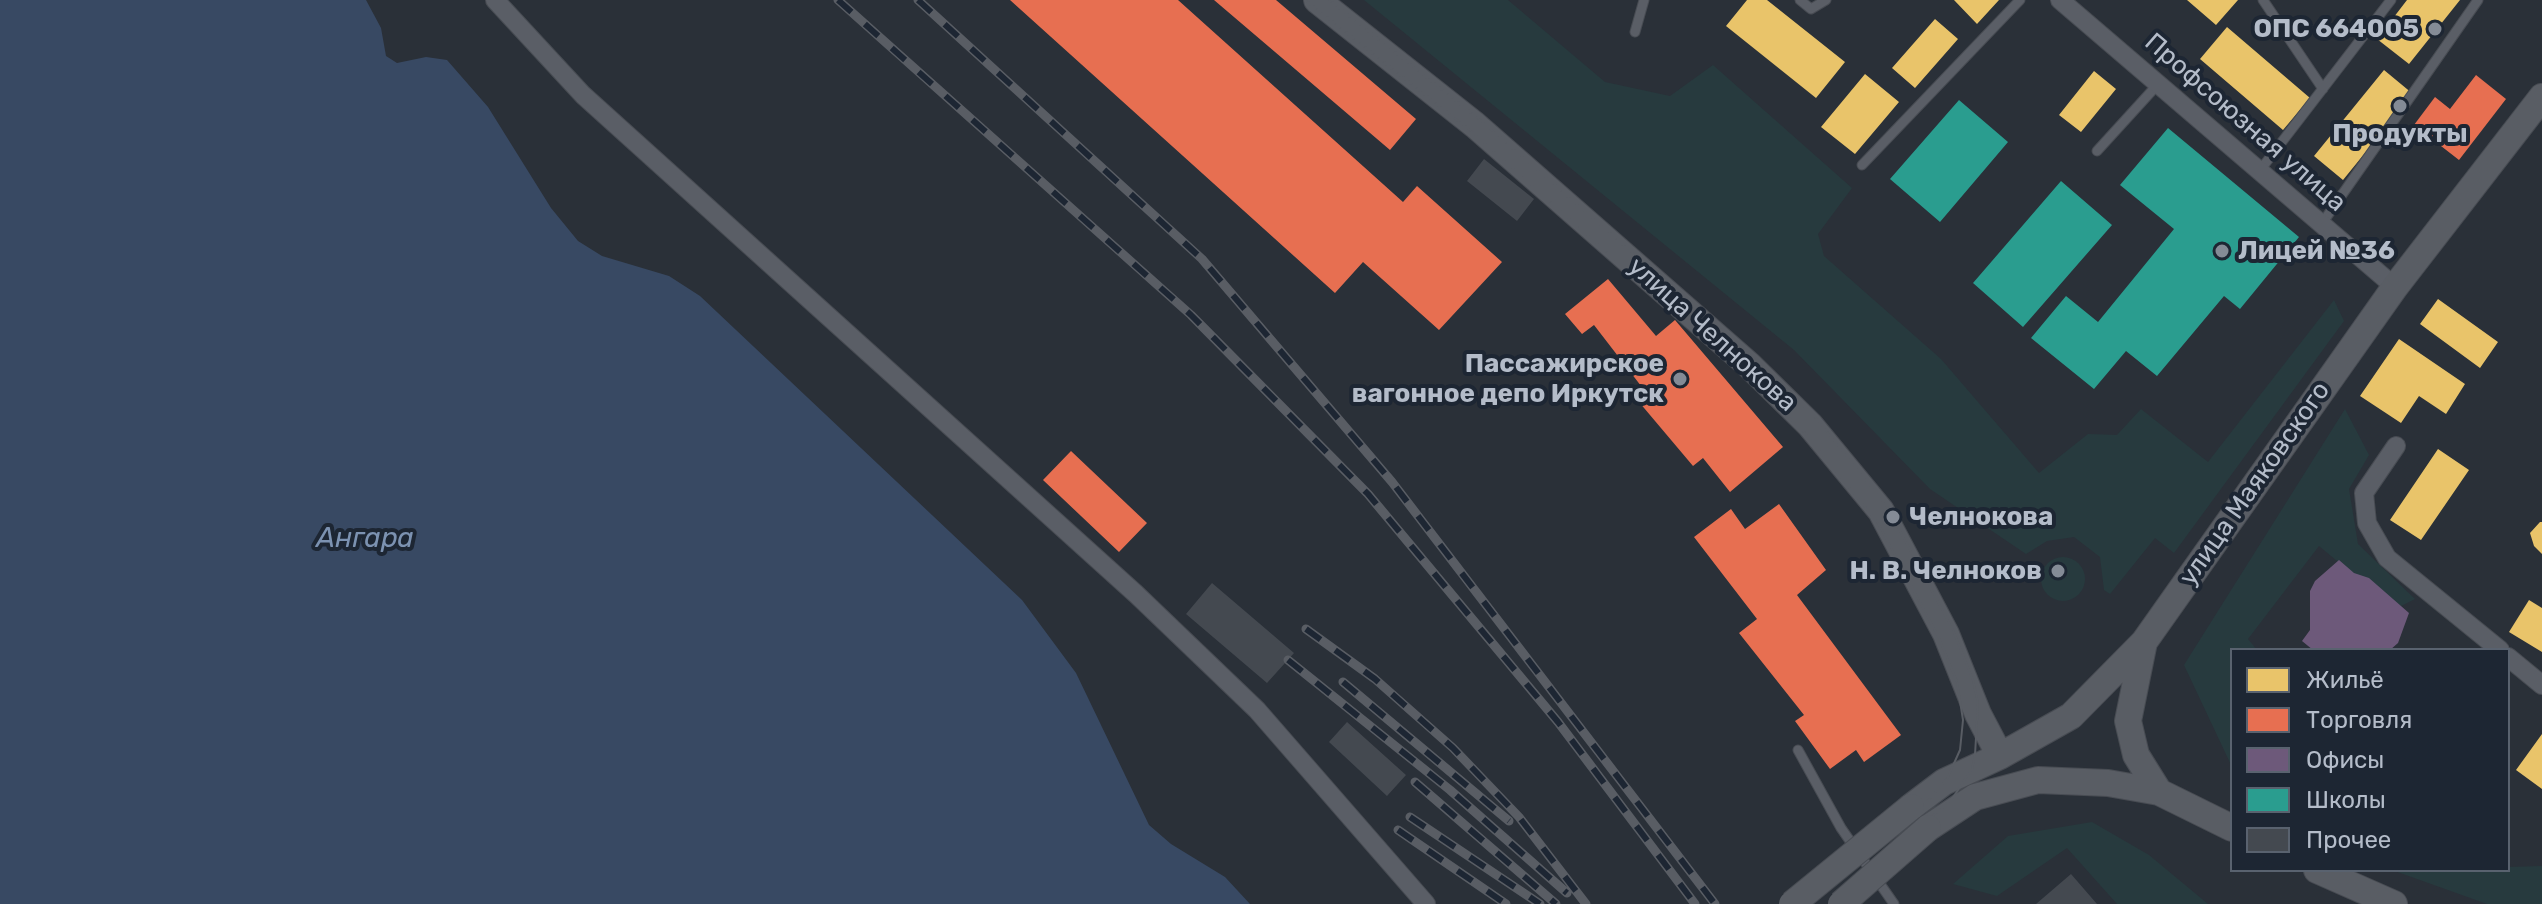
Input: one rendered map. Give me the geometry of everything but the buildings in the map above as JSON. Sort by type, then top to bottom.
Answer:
[{"type":"main road","name":"улица Челнокова","points":[[1317,0],[1475,125],[1749,365],[1810,425],[1881,511],[1946,634],[1978,714],[2000,756]]},
{"type":"main road","name":"улица Маяковского","points":[[1792,904],[1944,782],[2000,756],[2071,716],[2144,642],[2395,287],[2542,97]]},
{"type":"main road","points":[[2144,642],[2128,721],[2136,755],[2159,792]]},
{"type":"main road","points":[[1979,795],[2000,756]]},
{"type":"main road","points":[[1841,904],[1928,828],[1979,795],[2038,780],[2108,783],[2159,792],[2230,827]]},
{"type":"main road","points":[[2322,872],[2394,904]]},
{"type":"street","points":[[495,0],[583,95],[1113,573],[1257,710],[1426,904]]},
{"type":"street","name":"Профсоюзная улица","points":[[2060,0],[2323,222],[2395,287]]},
{"type":"street","points":[[2396,446],[2364,493],[2367,523],[2387,558],[2498,648]]},
{"type":"street","points":[[2510,659],[2542,685]]},
{"type":"lane","points":[[1635,32],[1644,0]]},
{"type":"lane","points":[[1800,0],[1811,9],[1826,0]]},
{"type":"lane","points":[[1862,165],[2020,0]]},
{"type":"lane","points":[[2263,0],[2323,89]]},
{"type":"lane","points":[[2261,169],[2391,0]]},
{"type":"lane","points":[[2323,222],[2478,0]]},
{"type":"lane","points":[[2097,151],[2159,83]]},
{"type":"lane","points":[[1798,750],[1841,828],[1894,904]]},
{"type":"green space","points":[[1364,0],[1508,0],[1605,82],[1670,96],[1713,65],[1852,188],[1818,234],[1824,256],[1941,359],[2039,473],[2088,434],[2117,435],[2141,409],[2208,462],[2334,300],[2344,321],[2174,553],[2155,538],[2110,594],[2104,590],[2100,557],[2074,537],[2047,541],[2026,554],[1930,489],[1794,350]]},
{"type":"green space","points":[[2345,409],[2369,455],[2349,489],[2358,544],[2415,599],[2395,609],[2319,546],[2248,639],[2255,648],[2230,648],[2230,763],[2184,665]]},
{"type":"green space","points":[[2063,557],[2078,564],[2085,579],[2078,594],[2063,601],[2048,594],[2041,579],[2048,564]]},
{"type":"green space","points":[[2092,822],[2149,855],[2208,904],[2117,904],[2067,848],[1997,896],[1953,884],[2008,836]]},
{"type":"green space","points":[[2542,866],[2542,904],[2487,904],[2398,872],[2510,872],[2510,867]]},
{"type":"water","name":"Ангара","points":[[0,0],[366,0],[381,28],[386,56],[397,63],[426,57],[447,60],[488,107],[551,208],[578,241],[602,256],[669,276],[700,296],[1022,600],[1076,673],[1149,825],[1171,844],[1225,877],[1250,904],[0,904]]},
{"type":"tram line","points":[[1305,0],[1471,131],[1742,373],[1804,432],[1878,523],[1939,638],[1957,682],[1963,720],[1960,750],[1947,779],[1916,814],[1807,904]]},
{"type":"tram line","points":[[1329,0],[1479,119],[1754,359],[1816,418],[1887,507],[1953,630],[1973,680],[1978,703],[1975,755],[1972,769],[1952,799],[1831,904]]},
{"type":"railway","points":[[838,0],[1191,315],[1368,494],[1558,722],[1695,904]]},
{"type":"railway","points":[[918,0],[1202,259],[1392,482],[1715,904]]},
{"type":"railway","points":[[1306,629],[1375,679],[1453,748],[1519,817],[1586,904]]},
{"type":"railway","points":[[1288,660],[1450,790],[1567,893]]},
{"type":"railway","points":[[1343,682],[1509,821]]},
{"type":"railway","points":[[1415,782],[1556,904]]},
{"type":"railway","points":[[1410,817],[1540,904]]},
{"type":"railway","points":[[1398,830],[1506,904]]},
{"type":"place","name":"ОПС 664005","points":[[2435,29]]},
{"type":"place","name":"Продукты","points":[[2400,106]]},
{"type":"place","name":"Лицей №36","points":[[2222,251]]},
{"type":"place","name":"Пассажирское вагонное депо Иркутск","points":[[1680,379]]},
{"type":"place","name":"Челнокова","points":[[1893,517]]},
{"type":"place","name":"Н. В. Челноков","points":[[2058,571]]}]
